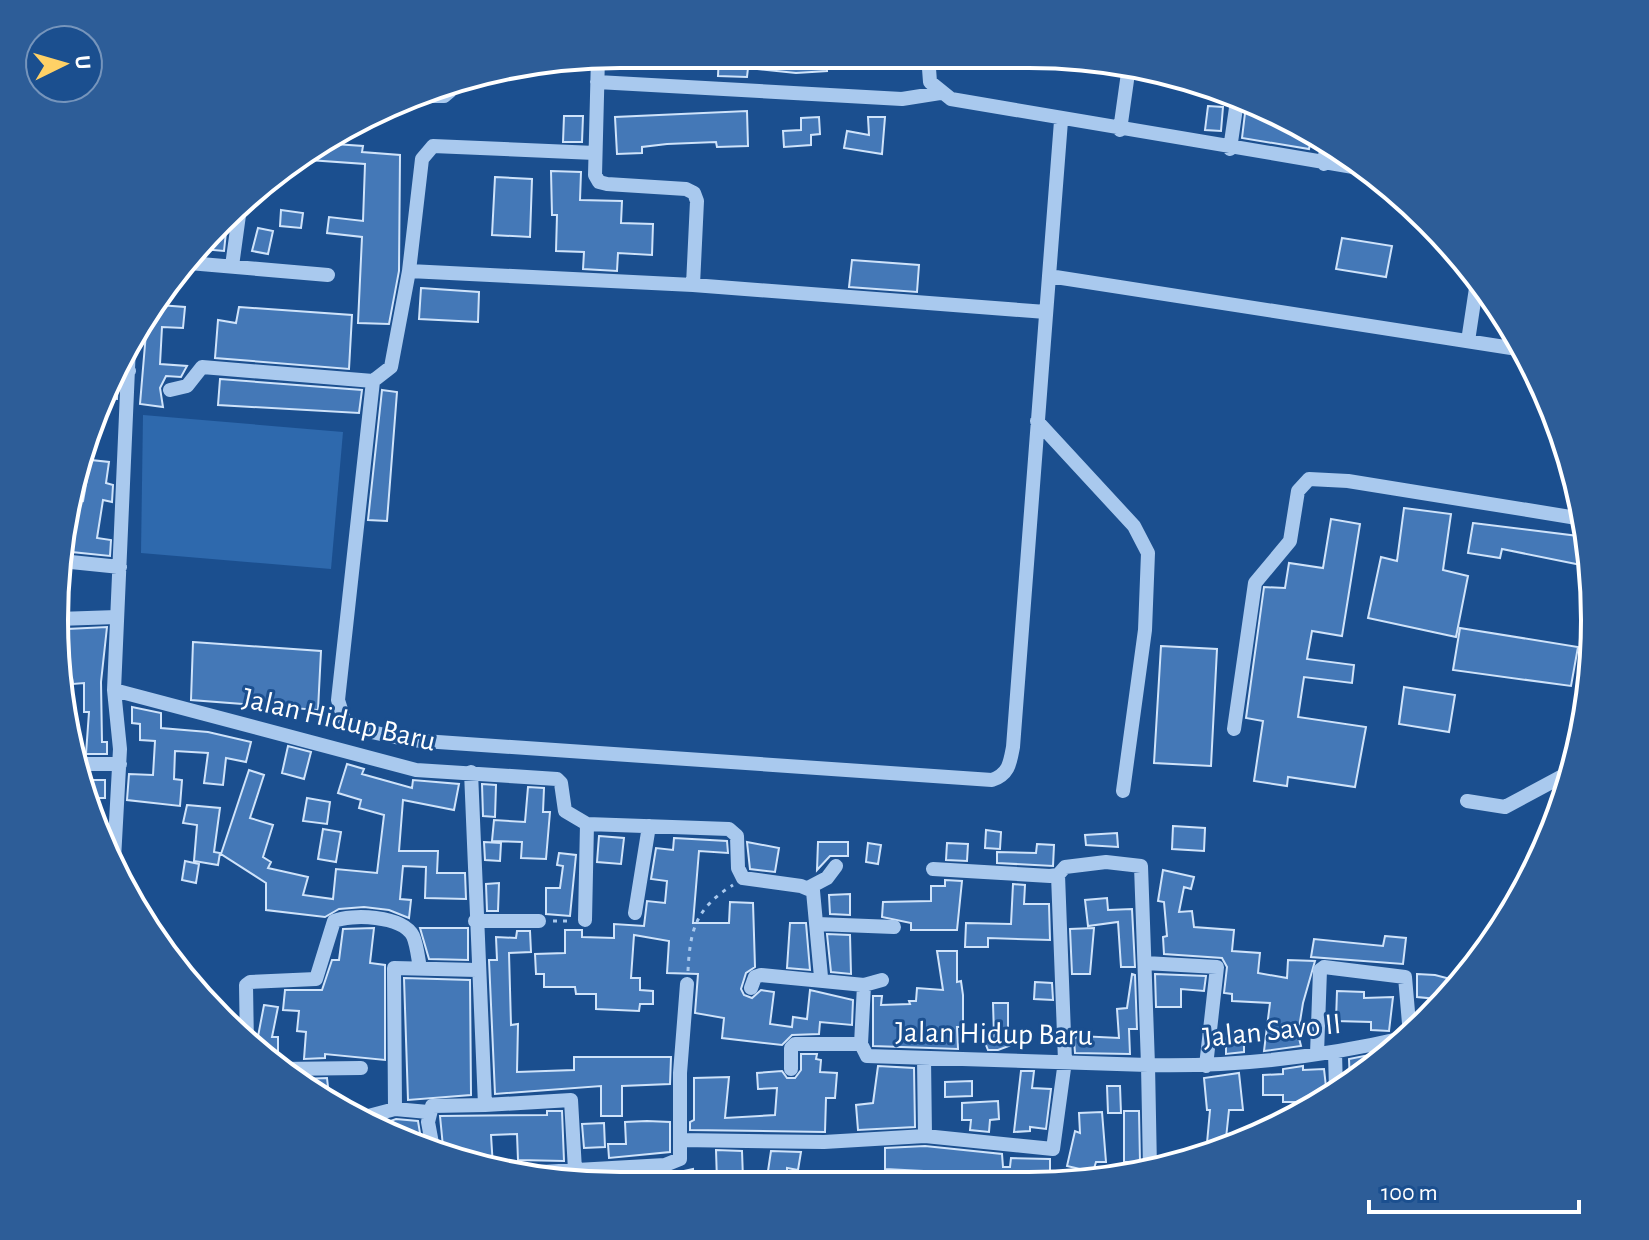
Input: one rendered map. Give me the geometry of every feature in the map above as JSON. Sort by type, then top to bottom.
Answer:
[{"type":"street","points":[[929,68],[930,82],[940,93]]},
{"type":"street","points":[[598,69],[595,153],[599,182],[686,189],[694,193],[697,201],[693,285]]},
{"type":"street","points":[[1120,130],[1127,77]]},
{"type":"street","points":[[597,82],[902,99],[940,93],[977,106],[1343,166]]},
{"type":"street","points":[[1230,149],[1236,108]]},
{"type":"street","points":[[373,381],[338,700],[344,719],[351,725],[409,740],[992,780],[1003,777],[1009,768],[1013,747],[1061,121]]},
{"type":"street","points":[[170,390],[187,386],[202,367],[373,381],[391,367],[409,271],[422,159],[427,150],[443,146],[595,153]]},
{"type":"street","points":[[1324,164],[1325,154]]},
{"type":"street","points":[[232,266],[238,222]]},
{"type":"street","points":[[199,264],[328,275]]},
{"type":"street","points":[[409,271],[693,285],[1046,312]]},
{"type":"street","points":[[1049,276],[1509,348]]},
{"type":"street","points":[[1468,341],[1475,295]]},
{"type":"street","points":[[115,842],[120,764],[114,690],[129,371]]},
{"type":"street","points":[[1037,421],[1134,526],[1148,553],[1145,630],[1123,791]]},
{"type":"street","points":[[1234,729],[1255,583],[1290,541],[1298,491],[1309,479],[1348,481],[1571,517]]},
{"type":"street","points":[[71,562],[120,567]]},
{"type":"street","points":[[68,619],[117,617]]},
{"type":"street","name":"Jalan Hidup Baru","points":[[114,690],[395,766],[560,780],[565,811],[587,824]]},
{"type":"street","points":[[87,764],[120,764]]},
{"type":"street","points":[[471,772],[485,1105]]},
{"type":"street","points":[[1467,801],[1505,807],[1557,779]]},
{"type":"street","points":[[585,920],[587,824],[735,832],[738,868],[743,878],[808,888],[827,878],[836,866]]},
{"type":"street","points":[[635,913],[649,826]]},
{"type":"street","points":[[681,1140],[824,1142],[925,1136],[1053,1149],[1065,1061],[1058,875],[1065,867],[1106,862],[1141,866],[1150,1158]]},
{"type":"street","points":[[933,869],[1058,875]]},
{"type":"street","points":[[808,888],[815,897],[823,981]]},
{"type":"street","points":[[247,1026],[246,985],[250,982],[316,979],[334,921],[343,917],[401,925],[413,937],[420,968]]},
{"type":"street","points":[[475,921],[539,921]]},
{"type":"street","points":[[817,924],[894,927]]},
{"type":"street","points":[[1145,963],[1217,967],[1206,1066]]},
{"type":"street","points":[[395,1109],[393,971],[397,966],[477,970]]},
{"type":"street","points":[[1317,1054],[1320,970],[1324,967],[1405,977],[1408,1021]]},
{"type":"street","name":"Jalan Hidup Baru","points":[[751,988],[755,977],[761,975],[864,985],[861,1044],[867,1056],[1147,1062]]},
{"type":"street","points":[[864,985],[882,980]]},
{"type":"street","points":[[428,1112],[436,1104],[485,1105],[571,1100],[575,1170],[671,1164],[680,1159],[680,1073],[687,984]]},
{"type":"street","name":"Jalan Savo II","points":[[1147,1062],[1206,1066],[1335,1052],[1386,1041]]},
{"type":"street","points":[[791,1069],[791,1048],[795,1044],[861,1044]]},
{"type":"street","points":[[1335,1052],[1336,1079]]},
{"type":"street","points":[[924,1058],[925,1136]]},
{"type":"street","points":[[299,1069],[361,1068]]},
{"type":"street","points":[[375,1114],[395,1109],[428,1112]]},
{"type":"street","points":[[428,1112],[432,1139]]},
{"type":"path","points":[[687,984],[689,947],[702,909],[743,878]]},
{"type":"path","points":[[539,921],[585,920]]},
{"type":"shaded area","points":[[143,415],[343,432],[331,569],[141,553]]},
{"type":"building","points":[[718,68],[748,68],[747,77],[718,76]]},
{"type":"building","points":[[748,68],[827,68],[827,71],[796,73]]},
{"type":"building","points":[[1208,106],[1223,107],[1221,131],[1205,130]]},
{"type":"building","points":[[747,111],[748,146],[717,147],[716,142],[667,144],[642,147],[642,153],[617,154],[615,117]]},
{"type":"building","points":[[1245,112],[1310,145],[1309,149],[1242,138]]},
{"type":"building","points":[[564,116],[583,116],[582,142],[563,142]]},
{"type":"building","points":[[819,117],[820,134],[811,135],[811,145],[784,147],[783,131],[801,130],[801,118]]},
{"type":"building","points":[[868,117],[885,117],[882,154],[844,148],[847,131],[869,135]]},
{"type":"building","points":[[340,144],[363,146],[362,152],[400,155],[399,271],[389,324],[358,323],[362,237],[327,233],[329,217],[363,221],[365,164],[314,160]]},
{"type":"building","points":[[551,171],[581,172],[580,200],[622,201],[621,223],[653,224],[652,255],[618,253],[617,271],[583,269],[584,252],[556,251],[557,215],[552,215]]},
{"type":"building","points":[[495,177],[532,179],[530,237],[492,235]]},
{"type":"building","points":[[281,210],[303,213],[301,228],[280,226]]},
{"type":"building","points":[[258,228],[273,231],[268,254],[252,251]]},
{"type":"building","points":[[226,234],[224,251],[211,250]]},
{"type":"building","points":[[1342,238],[1392,246],[1386,277],[1336,269]]},
{"type":"building","points":[[852,260],[919,265],[917,292],[849,287]]},
{"type":"building","points":[[421,288],[479,292],[478,322],[419,319]]},
{"type":"building","points":[[166,306],[185,307],[183,328],[162,327],[160,364],[187,366],[181,377],[166,376],[160,388],[163,407],[140,404],[146,338]]},
{"type":"building","points":[[239,307],[352,315],[349,369],[215,358],[218,320],[236,323]]},
{"type":"building","points":[[220,379],[362,390],[359,413],[218,405]]},
{"type":"building","points":[[382,390],[397,392],[387,521],[368,520]]},
{"type":"building","points":[[92,460],[109,462],[106,483],[113,485],[112,502],[103,500],[97,538],[111,540],[110,556],[73,552]]},
{"type":"building","points":[[1404,508],[1451,514],[1443,570],[1468,576],[1456,637],[1368,618],[1381,557],[1397,561]]},
{"type":"building","points":[[1331,519],[1360,524],[1342,636],[1312,631],[1307,659],[1354,665],[1352,683],[1304,677],[1298,717],[1366,727],[1355,787],[1288,777],[1287,786],[1254,781],[1263,721],[1246,718],[1264,587],[1285,588],[1289,563],[1323,568]]},
{"type":"building","points":[[1473,523],[1574,536],[1578,564],[1502,549],[1500,558],[1468,553]]},
{"type":"building","points":[[107,627],[101,682],[102,742],[107,742],[107,754],[86,754],[89,712],[84,712],[84,683],[73,684],[71,678],[68,629]]},
{"type":"building","points":[[1460,628],[1578,647],[1571,686],[1453,670]]},
{"type":"building","points":[[193,642],[321,651],[318,710],[191,700]]},
{"type":"building","points":[[1161,646],[1217,649],[1211,766],[1154,763]]},
{"type":"building","points":[[1404,687],[1455,695],[1449,732],[1399,724]]},
{"type":"building","points":[[132,707],[161,713],[161,728],[208,732],[251,742],[246,762],[226,758],[223,785],[204,783],[208,753],[175,751],[174,779],[182,780],[180,806],[127,800],[129,774],[153,775],[155,741],[140,740],[140,724],[132,723]]},
{"type":"building","points":[[288,746],[311,752],[304,779],[282,773]]},
{"type":"building","points":[[347,764],[364,769],[362,774],[412,788],[413,780],[459,784],[454,810],[403,800],[399,851],[438,851],[437,873],[465,873],[466,899],[425,898],[426,867],[403,866],[400,899],[411,900],[409,918],[389,910],[364,907],[339,909],[325,917],[266,910],[266,883],[221,854],[249,770],[264,775],[250,818],[273,825],[263,857],[271,862],[268,868],[308,877],[303,895],[333,899],[336,869],[377,873],[384,815],[359,808],[361,800],[338,793]]},
{"type":"building","points":[[92,780],[105,780],[105,798],[97,798]]},
{"type":"building","points":[[482,784],[496,785],[495,817],[483,816]]},
{"type":"building","points":[[528,787],[544,788],[543,812],[550,812],[546,859],[521,858],[522,842],[492,841],[494,820],[525,822]]},
{"type":"building","points":[[307,798],[330,802],[327,824],[303,821]]},
{"type":"building","points":[[187,805],[220,808],[214,852],[220,853],[218,865],[194,861],[197,825],[183,823]]},
{"type":"building","points":[[1173,826],[1205,828],[1204,851],[1172,849]]},
{"type":"building","points":[[323,829],[341,832],[336,862],[318,859]]},
{"type":"building","points":[[986,830],[1001,832],[1000,849],[985,848]]},
{"type":"building","points":[[1117,833],[1118,847],[1086,845],[1085,835]]},
{"type":"building","points":[[599,836],[624,838],[621,864],[597,862]]},
{"type":"building","points":[[674,838],[727,841],[728,853],[699,851],[693,923],[729,923],[730,902],[753,903],[755,967],[746,973],[741,989],[744,995],[752,998],[761,990],[774,992],[770,1024],[792,1027],[793,1017],[807,1019],[810,990],[853,1000],[852,1025],[820,1022],[819,1034],[792,1035],[782,1045],[722,1038],[724,1018],[695,1013],[698,974],[667,973],[669,941],[634,935],[631,978],[640,978],[640,990],[653,991],[653,1004],[640,1004],[639,1011],[596,1009],[596,994],[576,994],[575,987],[544,987],[544,974],[536,974],[535,954],[565,953],[565,930],[582,930],[582,937],[614,938],[614,924],[644,926],[647,901],[665,903],[667,881],[651,879],[656,848],[673,850]]},
{"type":"building","points":[[484,842],[501,843],[500,861],[485,860]]},
{"type":"building","points":[[747,842],[779,848],[775,872],[750,869]]},
{"type":"building","points":[[818,842],[848,842],[848,856],[830,856],[817,870]]},
{"type":"building","points":[[868,843],[881,845],[878,864],[866,862]]},
{"type":"building","points":[[947,843],[968,844],[967,861],[946,860]]},
{"type":"building","points":[[1037,844],[1054,845],[1053,866],[997,863],[997,852],[1036,853]]},
{"type":"building","points":[[559,853],[576,855],[570,916],[546,914],[546,888],[560,888],[563,866],[557,865]]},
{"type":"building","points":[[185,861],[199,864],[196,883],[182,880]]},
{"type":"building","points":[[1163,870],[1194,877],[1191,889],[1184,887],[1179,912],[1192,911],[1194,927],[1234,930],[1232,951],[1260,953],[1258,973],[1287,978],[1288,960],[1315,961],[1303,1003],[1298,1034],[1301,1046],[1264,1051],[1270,1003],[1232,1001],[1232,994],[1224,993],[1227,967],[1222,958],[1164,954],[1163,937],[1167,936],[1164,902],[1158,901]]},
{"type":"building","points":[[945,880],[962,881],[957,930],[911,930],[911,923],[882,917],[883,902],[931,901],[931,886],[945,886]]},
{"type":"building","points":[[499,883],[498,911],[487,911],[486,884]]},
{"type":"building","points":[[1013,884],[1025,885],[1024,904],[1049,904],[1050,940],[988,938],[988,947],[965,947],[966,923],[1011,924]]},
{"type":"building","points":[[850,894],[850,915],[830,914],[829,895]]},
{"type":"building","points":[[1107,898],[1108,910],[1132,909],[1135,967],[1121,967],[1118,922],[1088,926],[1085,900]]},
{"type":"building","points":[[790,923],[806,923],[810,970],[787,968]]},
{"type":"building","points":[[374,928],[370,963],[385,965],[385,1060],[325,1054],[325,1058],[304,1059],[306,1032],[297,1031],[299,1011],[283,1010],[285,990],[322,990],[332,960],[339,960],[343,929]]},
{"type":"building","points":[[420,928],[468,928],[468,960],[429,959]]},
{"type":"building","points":[[1094,928],[1090,974],[1072,974],[1070,929]]},
{"type":"building","points":[[517,931],[530,931],[531,952],[509,953],[511,1025],[518,1024],[517,1072],[574,1070],[574,1057],[671,1057],[670,1084],[622,1086],[622,1116],[601,1116],[601,1086],[495,1094],[489,960],[497,960],[496,937],[516,938]]},
{"type":"building","points":[[827,934],[850,935],[851,974],[831,972]]},
{"type":"building","points":[[1385,936],[1406,938],[1403,964],[1311,957],[1314,939],[1383,946]]},
{"type":"building","points":[[937,951],[957,951],[957,982],[961,981],[963,995],[963,1027],[957,1027],[958,1049],[873,1046],[873,996],[882,996],[881,1005],[910,1004],[909,1001],[916,1001],[917,988],[943,990]]},
{"type":"building","points":[[1132,974],[1135,975],[1137,1029],[1129,1029],[1130,1054],[1075,1053],[1074,1039],[1079,1036],[1119,1038],[1117,1009],[1127,1008]]},
{"type":"building","points":[[1155,974],[1206,976],[1204,991],[1181,989],[1181,1007],[1156,1007]]},
{"type":"building","points":[[1417,974],[1449,979],[1430,998],[1417,997]]},
{"type":"building","points":[[404,978],[470,980],[471,1095],[408,1100]]},
{"type":"building","points":[[1035,982],[1052,983],[1053,1000],[1034,999]]},
{"type":"building","points":[[1337,991],[1364,992],[1364,998],[1393,997],[1389,1031],[1371,1030],[1371,1022],[1336,1021]]},
{"type":"building","points":[[993,1003],[1008,1003],[1008,1032],[1004,1032],[1009,1046],[988,1050],[984,1040],[994,1036]]},
{"type":"building","points":[[264,1005],[278,1007],[272,1037],[278,1037],[278,1053],[258,1037]]},
{"type":"building","points":[[1226,1035],[1244,1035],[1244,1052],[1226,1054]]},
{"type":"building","points":[[801,1054],[817,1054],[816,1059],[821,1060],[820,1072],[837,1073],[835,1098],[826,1098],[825,1132],[690,1130],[690,1122],[694,1120],[694,1078],[729,1077],[725,1118],[775,1115],[777,1088],[758,1089],[757,1073],[782,1071],[787,1078],[795,1078],[801,1070]]},
{"type":"building","points":[[1369,1055],[1349,1069],[1349,1059]]},
{"type":"building","points":[[878,1066],[914,1068],[915,1127],[858,1130],[856,1105],[873,1103]]},
{"type":"building","points":[[1303,1066],[1303,1070],[1324,1069],[1326,1085],[1297,1102],[1283,1102],[1283,1095],[1263,1095],[1263,1075],[1283,1074],[1283,1069]]},
{"type":"building","points":[[1021,1071],[1034,1071],[1032,1088],[1051,1089],[1046,1129],[1030,1127],[1030,1131],[1014,1132]]},
{"type":"building","points":[[1239,1073],[1243,1110],[1229,1110],[1226,1135],[1207,1143],[1210,1110],[1207,1110],[1204,1078]]},
{"type":"building","points":[[327,1078],[328,1088],[313,1079]]},
{"type":"building","points":[[972,1081],[972,1096],[945,1097],[945,1082]]},
{"type":"building","points":[[1107,1086],[1120,1086],[1121,1113],[1108,1113]]},
{"type":"building","points":[[998,1101],[999,1119],[990,1120],[989,1132],[970,1130],[971,1120],[962,1120],[962,1103]]},
{"type":"building","points":[[547,1111],[562,1111],[564,1161],[518,1160],[517,1134],[491,1135],[492,1157],[443,1143],[440,1116],[547,1115]]},
{"type":"building","points":[[1124,1111],[1139,1111],[1140,1160],[1124,1162]]},
{"type":"building","points":[[1102,1112],[1106,1162],[1096,1162],[1094,1168],[1067,1166],[1075,1131],[1080,1133],[1079,1113]]},
{"type":"building","points":[[390,1121],[418,1121],[420,1133],[409,1130]]},
{"type":"building","points":[[625,1122],[670,1122],[670,1152],[609,1158],[608,1144],[626,1144]]},
{"type":"building","points":[[604,1123],[605,1147],[584,1148],[582,1124]]},
{"type":"building","points":[[925,1146],[1002,1154],[1003,1167],[1010,1167],[1011,1158],[1050,1159],[1050,1171],[923,1172],[885,1169],[885,1148]]},
{"type":"building","points":[[716,1150],[742,1151],[743,1172],[717,1172]]},
{"type":"building","points":[[771,1151],[801,1152],[798,1170],[787,1168],[787,1172],[752,1172],[768,1171]]}]
